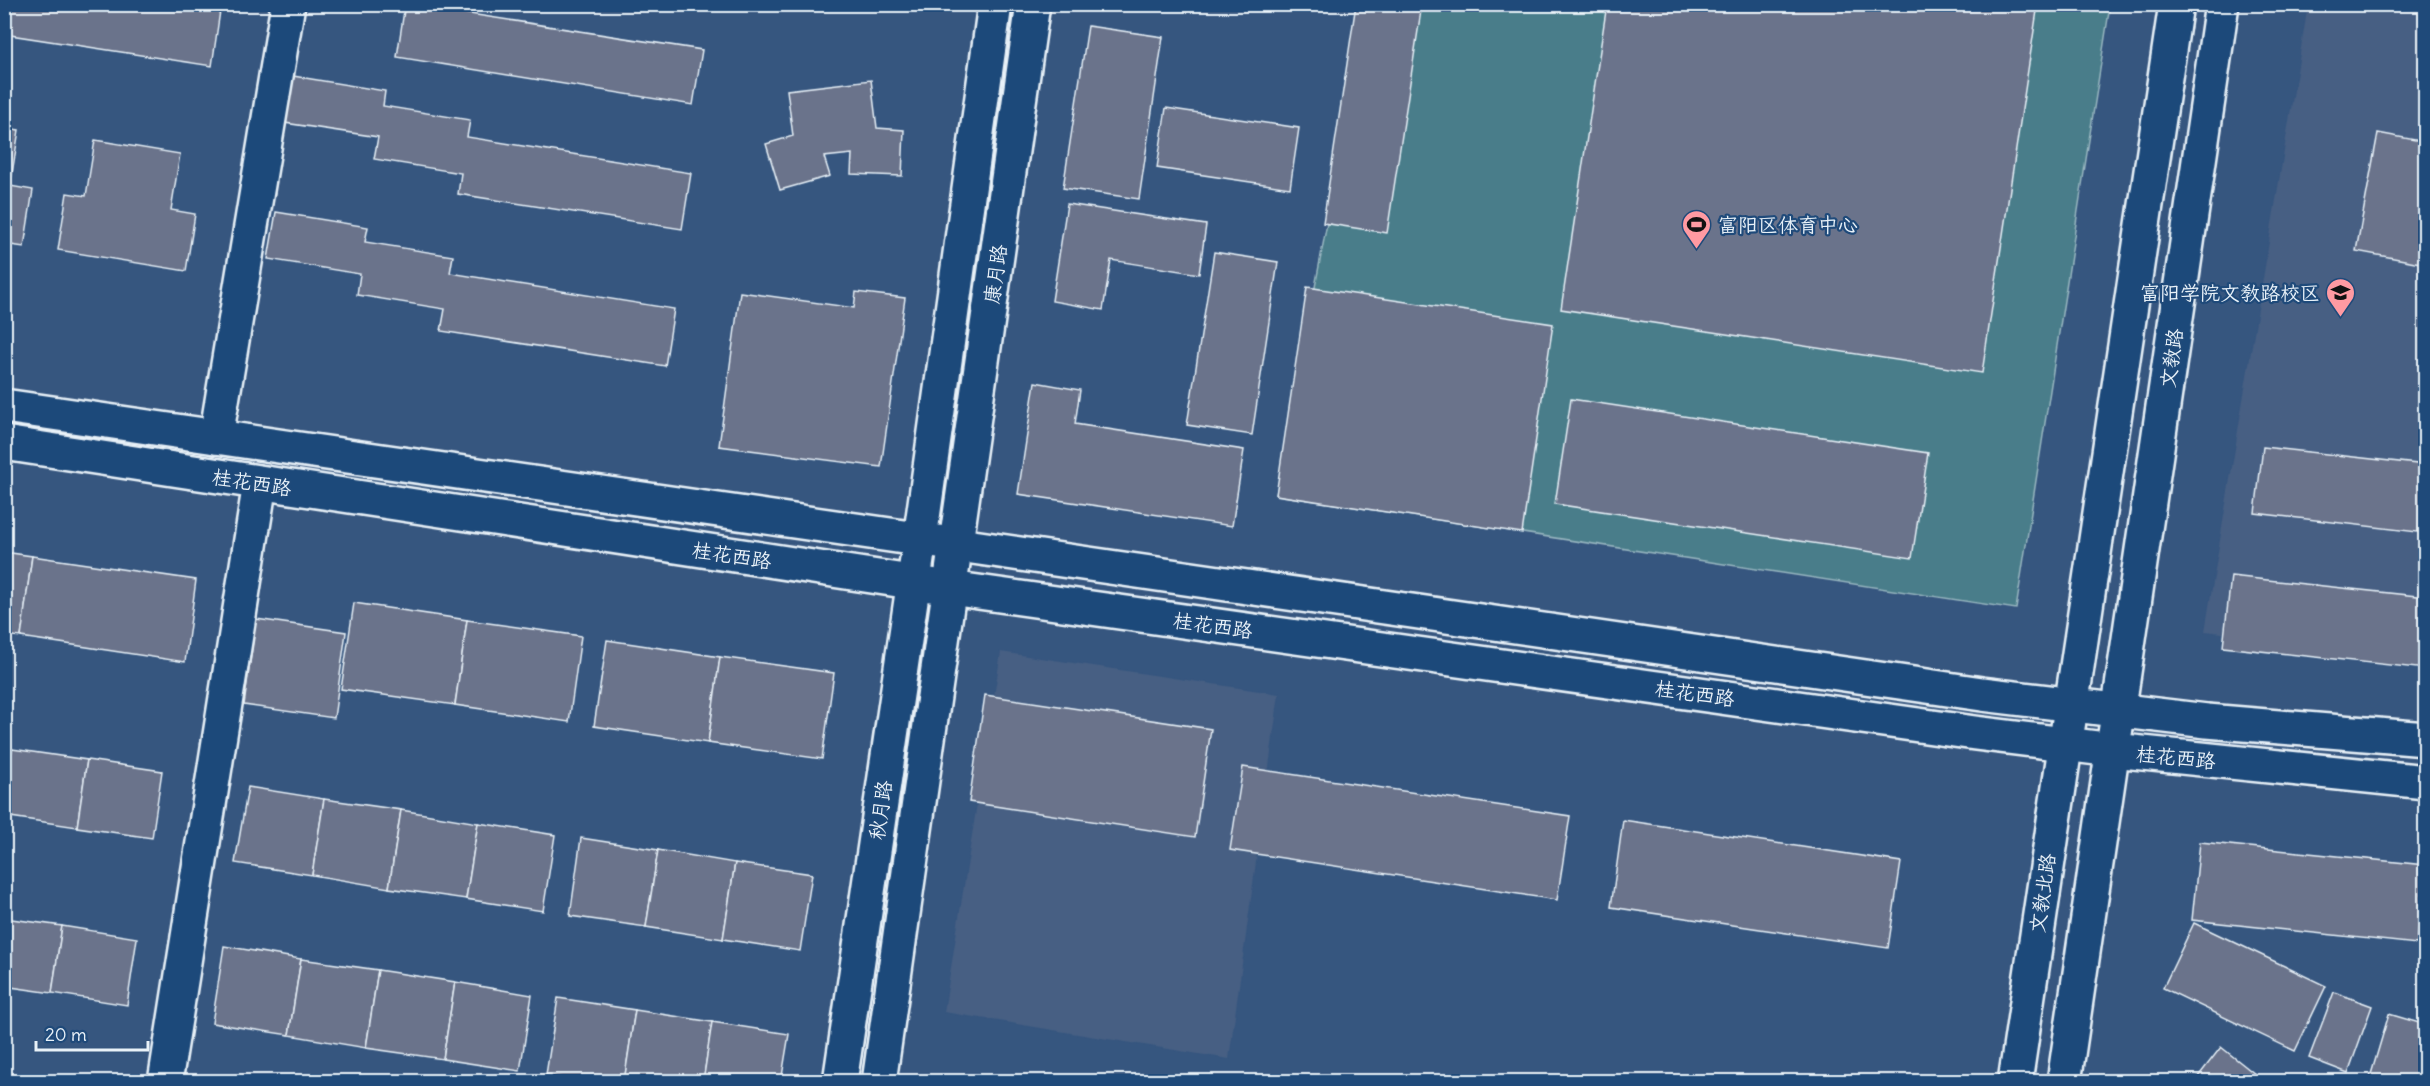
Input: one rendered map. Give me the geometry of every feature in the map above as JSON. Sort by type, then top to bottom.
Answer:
[{"type":"street","points":[[216,437],[288,4]]},
{"type":"street","name":"康月路","points":[[920,539],[996,4]]},
{"type":"street","name":"康月路","points":[[956,544],[1033,4]]},
{"type":"street","points":[[2070,705],[2176,4]]},
{"type":"street","name":"文教路","points":[[2120,711],[2222,4]]},
{"type":"street","name":"桂花西路","points":[[4,406],[2070,705],[2207,721],[2426,739]]},
{"type":"street","name":"桂花西路","points":[[4,444],[950,588],[2064,744],[2426,782]]},
{"type":"street","points":[[165,1082],[260,483]]},
{"type":"street","name":"秋月路","points":[[840,1082],[920,539]]},
{"type":"street","name":"秋月路","points":[[879,1082],[956,544]]},
{"type":"street","name":"文教北路","points":[[2015,1082],[2070,705]]},
{"type":"street","points":[[2064,1082],[2120,711]]},
{"type":"shaded area","name":"富阳学院文教路校区","points":[[2308,5],[2425,5],[2425,657],[2205,631]]},
{"type":"shaded area","points":[[1001,652],[1279,694],[1229,1059],[944,1012]]},
{"type":"green space","name":"富阳区体育中心","points":[[1368,5],[2110,5],[2016,609],[1276,495]]},
{"type":"building","points":[[4,4],[221,4],[212,66],[4,34]]},
{"type":"building","points":[[405,4],[702,50],[693,105],[397,57]]},
{"type":"building","points":[[1356,4],[1422,4],[1387,233],[1323,223]]},
{"type":"building","points":[[1607,4],[2038,4],[1982,373],[1561,309]]},
{"type":"building","points":[[1088,26],[1163,37],[1139,199],[1063,188]]},
{"type":"building","points":[[293,76],[385,91],[383,106],[470,120],[467,137],[691,173],[682,229],[458,194],[461,173],[374,159],[378,137],[285,123]]},
{"type":"building","points":[[871,80],[877,128],[904,130],[902,176],[851,174],[852,154],[824,157],[830,176],[780,190],[766,144],[793,136],[787,90]]},
{"type":"building","points":[[1166,108],[1299,128],[1290,188],[1157,168]]},
{"type":"building","points":[[4,128],[19,130],[10,186],[33,190],[24,247],[4,244]]},
{"type":"building","points":[[2378,133],[2426,142],[2426,264],[2356,251]]},
{"type":"building","points":[[95,140],[180,154],[171,210],[195,214],[186,271],[58,250],[67,193],[86,196]]},
{"type":"building","points":[[1067,204],[1206,225],[1199,274],[1111,260],[1103,310],[1052,301]]},
{"type":"building","points":[[276,212],[368,227],[365,242],[453,256],[450,273],[674,309],[665,366],[441,331],[445,309],[357,295],[360,274],[268,259]]},
{"type":"building","points":[[1214,252],[1278,262],[1252,435],[1187,425]]},
{"type":"building","points":[[1307,287],[1553,324],[1522,533],[1276,495]]},
{"type":"building","points":[[740,292],[854,308],[856,292],[905,298],[881,467],[719,446]]},
{"type":"building","points":[[1035,382],[1080,390],[1075,424],[1244,450],[1232,526],[1018,494]]},
{"type":"building","points":[[1571,399],[1928,453],[1912,558],[1555,504]]},
{"type":"building","points":[[2263,447],[2426,465],[2426,533],[2255,513]]},
{"type":"building","points":[[4,552],[32,556],[21,637],[4,635]]},
{"type":"building","points":[[32,556],[196,580],[185,662],[21,637]]},
{"type":"building","points":[[2231,576],[2426,597],[2426,669],[2223,647]]},
{"type":"building","points":[[354,603],[467,620],[455,705],[341,689]]},
{"type":"building","points":[[256,619],[346,632],[334,718],[244,705]]},
{"type":"building","points":[[467,620],[581,636],[569,722],[455,705]]},
{"type":"building","points":[[607,640],[720,657],[708,743],[594,726]]},
{"type":"building","points":[[720,657],[834,673],[822,759],[708,743]]},
{"type":"building","points":[[985,695],[1211,729],[1195,837],[969,802]]},
{"type":"building","points":[[4,748],[12,749],[4,796]]},
{"type":"building","points":[[12,749],[87,760],[77,827],[4,816],[4,796]]},
{"type":"building","points":[[87,760],[162,771],[152,838],[77,827]]},
{"type":"building","points":[[1243,767],[1570,816],[1557,900],[1230,850]]},
{"type":"building","points":[[248,787],[324,799],[312,875],[235,863]]},
{"type":"building","points":[[324,799],[401,810],[389,888],[312,875]]},
{"type":"building","points":[[401,810],[478,823],[466,899],[389,888]]},
{"type":"building","points":[[1623,820],[1901,862],[1888,948],[1611,907]]},
{"type":"building","points":[[478,823],[555,835],[543,911],[466,899]]},
{"type":"building","points":[[581,838],[658,850],[646,927],[570,916]]},
{"type":"building","points":[[2200,842],[2425,865],[2417,944],[2192,920]]},
{"type":"building","points":[[658,850],[735,863],[723,939],[646,927]]},
{"type":"building","points":[[735,863],[812,874],[800,951],[723,939]]},
{"type":"building","points":[[4,918],[62,926],[52,993],[4,986]]},
{"type":"building","points":[[2194,923],[2326,986],[2295,1051],[2163,988]]},
{"type":"building","points":[[62,926],[137,938],[127,1005],[52,993]]},
{"type":"building","points":[[224,946],[301,959],[289,1035],[212,1023]]},
{"type":"building","points":[[301,959],[378,970],[366,1048],[289,1035]]},
{"type":"building","points":[[378,970],[455,982],[443,1059],[366,1048]]},
{"type":"building","points":[[455,982],[532,995],[520,1071],[443,1059]]},
{"type":"building","points":[[2334,992],[2372,1006],[2348,1073],[2309,1058]]},
{"type":"building","points":[[558,998],[635,1010],[624,1082],[587,1082],[546,1075]]},
{"type":"building","points":[[635,1010],[712,1022],[703,1082],[624,1082]]},
{"type":"building","points":[[2389,1014],[2426,1025],[2426,1082],[2369,1081]]},
{"type":"building","points":[[712,1022],[789,1034],[781,1082],[703,1082]]},
{"type":"building","points":[[2221,1047],[2265,1082],[2194,1082]]},
{"type":"place","name":"富阳区体育中心","points":[[1697,250]]},
{"type":"place","name":"富阳学院文教路校区","points":[[2341,318]]}]
